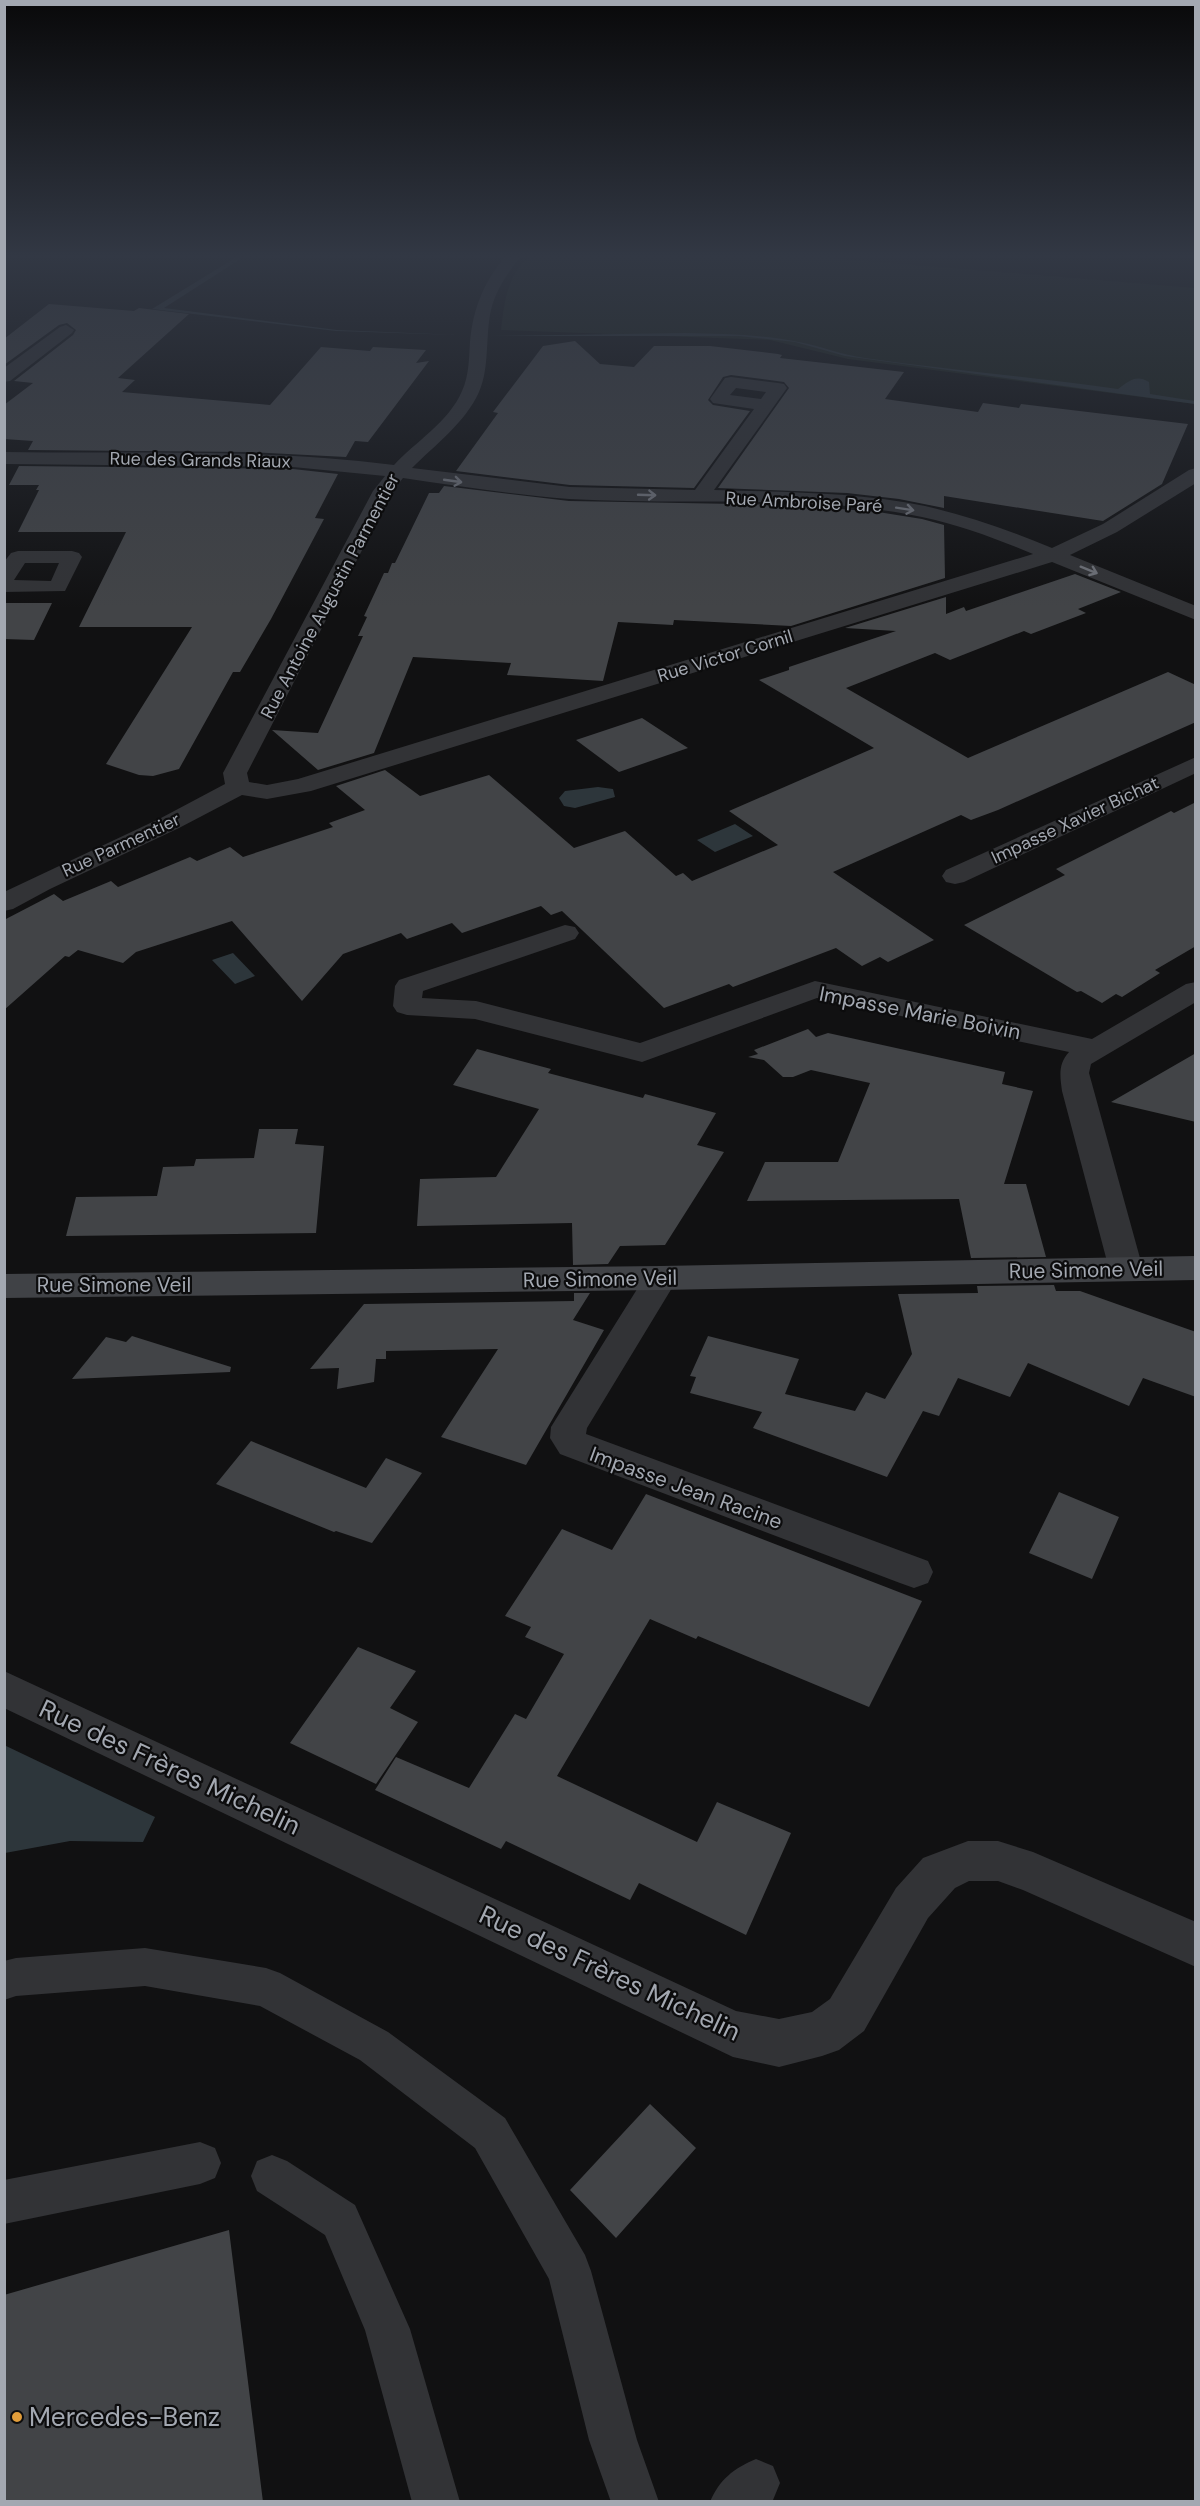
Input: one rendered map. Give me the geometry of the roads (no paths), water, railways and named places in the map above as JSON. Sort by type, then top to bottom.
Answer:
[{"type":"main road","name":"Rue Simone Veil","points":[[4,1286],[661,1278],[1196,1268]]},
{"type":"street","name":"Rue Antoine Augustin Parmentier","points":[[238,787],[235,773],[378,501],[395,472],[453,415],[469,395],[476,375]]},
{"type":"street","points":[[700,497],[766,405]]},
{"type":"street","name":"Rue des Grands Riaux","points":[[4,458],[240,459],[342,464],[395,472]]},
{"type":"street","name":"Rue Ambroise Paré","points":[[395,472],[524,489],[700,497],[807,498],[925,512],[994,531],[1196,614]]},
{"type":"street","name":"Rue Victor Cornil","points":[[238,787],[267,792],[302,786],[1053,555],[1110,528],[1196,474]]},
{"type":"street","points":[[4,580],[18,557],[72,557],[58,587],[4,586]]},
{"type":"street","name":"Impasse Xavier Bichat","points":[[954,876],[1196,764]]},
{"type":"street","name":"Rue Parmentier","points":[[4,903],[41,882],[170,823],[238,787]]},
{"type":"street","name":"Impasse Marie Boivin","points":[[565,933],[409,986],[407,1006],[476,1010],[642,1053],[815,989],[1093,1048]]},
{"type":"street","points":[[1126,1269],[1111,1221],[1074,1073],[1078,1059],[1093,1048],[1196,990]]},
{"type":"street","name":"Impasse Jean Racine","points":[[661,1278],[569,1427],[568,1438],[573,1444],[914,1572]]},
{"type":"street","name":"Rue des Frères Michelin","points":[[4,1688],[733,2034],[779,2043],[822,2033],[847,2015],[912,1903],[939,1873],[968,1861],[998,1861],[1033,1872],[1196,1945]]},
{"type":"lane","points":[[4,1981],[16,1977],[145,1967],[266,1987],[374,2046],[490,2133],[569,2271],[613,2440],[635,2502]]},
{"type":"lane","points":[[4,2202],[200,2163]]},
{"type":"lane","points":[[272,2176],[340,2220],[387,2329],[436,2502]]},
{"type":"place","name":"Mercedes-Benz","points":[[17,2417]]}]
